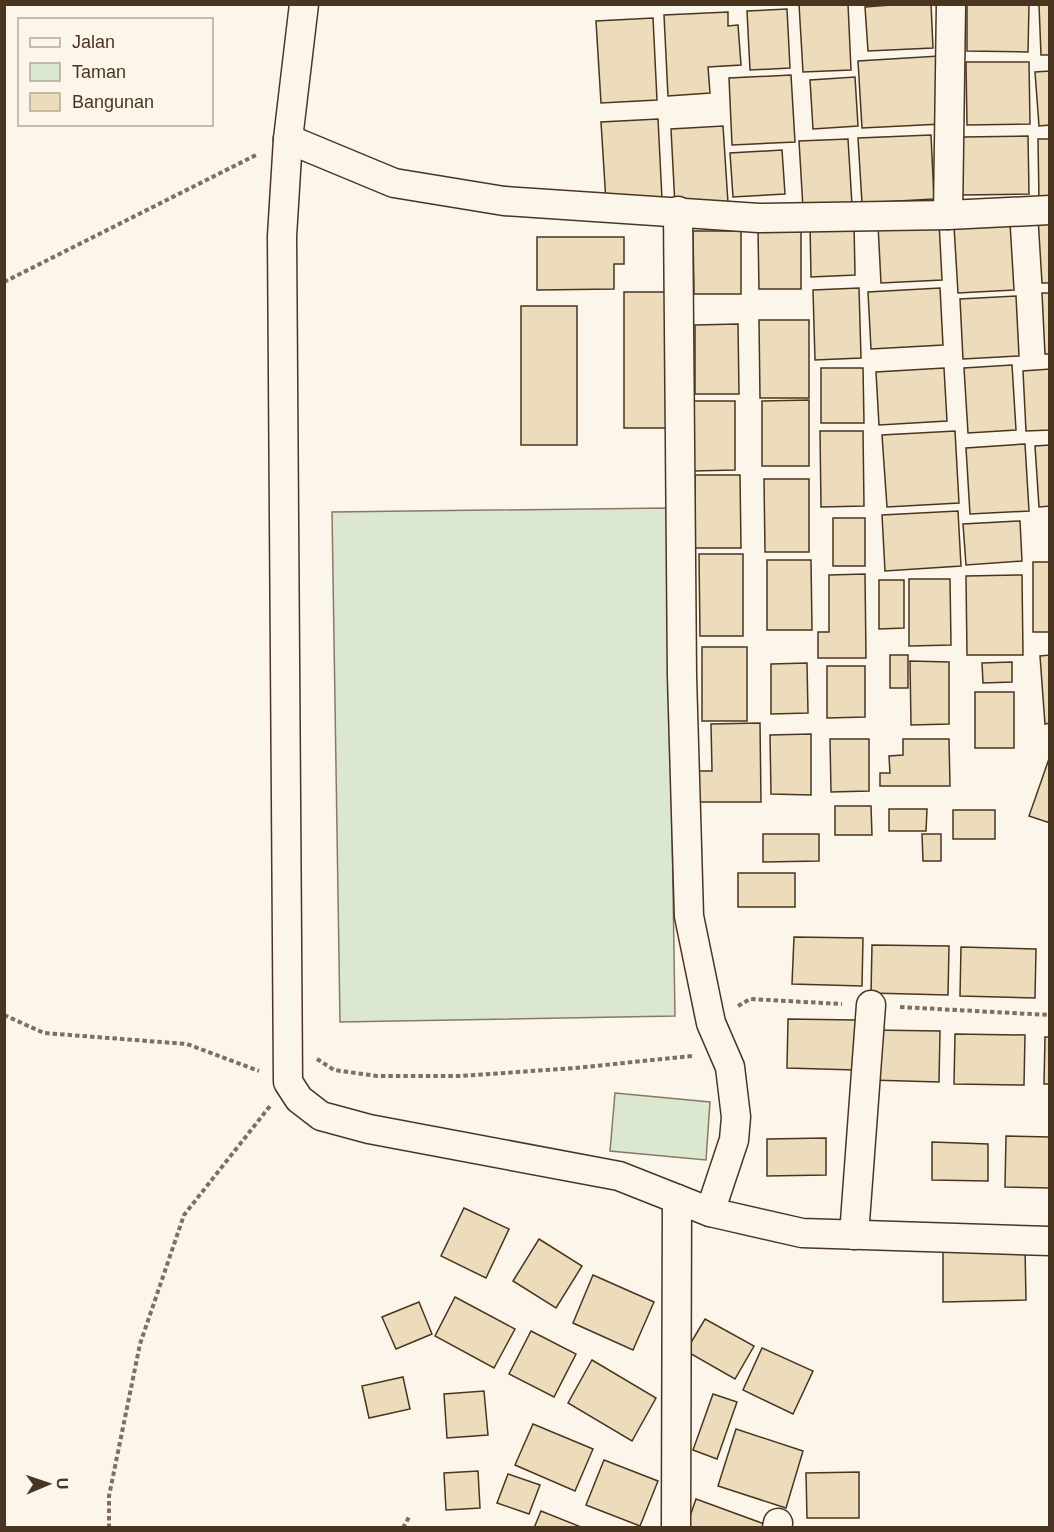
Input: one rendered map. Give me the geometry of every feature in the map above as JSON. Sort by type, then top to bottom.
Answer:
[{"type":"street","points":[[304,4],[288,139],[282,236],[288,1082],[299,1099],[321,1116],[369,1130],[619,1176],[710,1212],[802,1233],[1050,1240]]},
{"type":"street","points":[[948,215],[951,4]]},
{"type":"street","points":[[288,139],[394,183],[504,201],[759,218],[948,215],[1050,210]]},
{"type":"street","points":[[678,212],[682,676],[689,916],[711,1023],[730,1067],[736,1117],[734,1140],[710,1212]]},
{"type":"street","points":[[854,1235],[871,1005]]},
{"type":"street","points":[[676,1527],[677,1199]]},
{"type":"path","points":[[4,282],[288,139]]},
{"type":"path","points":[[4,1015],[44,1033],[188,1044],[288,1082],[184,1215],[140,1344],[109,1496],[110,1527]]},
{"type":"path","points":[[288,1041],[334,1070],[377,1076],[461,1076],[687,1058],[706,1051],[719,1040]]},
{"type":"path","points":[[403,1527],[409,1517]]},
{"type":"green space","points":[[667,508],[675,1016],[340,1022],[332,512]]},
{"type":"green space","points":[[615,1093],[710,1102],[706,1160],[610,1151]]},
{"type":"building","points":[[799,4],[848,4],[851,70],[803,72]]},
{"type":"building","points":[[931,4],[933,48],[868,51],[865,7]]},
{"type":"building","points":[[967,4],[1029,4],[1028,52],[967,51]]},
{"type":"building","points":[[1039,5],[1050,5],[1050,55],[1041,55]]},
{"type":"building","points":[[787,9],[790,68],[750,70],[747,11]]},
{"type":"building","points":[[728,12],[728,26],[738,25],[741,65],[708,67],[710,93],[668,96],[664,15]]},
{"type":"building","points":[[653,18],[657,100],[601,103],[596,21]]},
{"type":"building","points":[[939,56],[942,124],[862,128],[858,61]]},
{"type":"building","points":[[966,62],[1029,62],[1030,124],[967,125]]},
{"type":"building","points":[[1050,71],[1050,125],[1039,126],[1035,72]]},
{"type":"building","points":[[791,75],[795,142],[732,145],[729,78]]},
{"type":"building","points":[[855,77],[858,126],[813,129],[810,80]]},
{"type":"building","points":[[658,119],[662,199],[606,202],[601,122]]},
{"type":"building","points":[[723,126],[728,203],[675,206],[671,129]]},
{"type":"building","points":[[931,135],[934,199],[862,203],[858,138]]},
{"type":"building","points":[[1028,136],[1029,194],[961,195],[961,137]]},
{"type":"building","points":[[848,139],[852,205],[803,208],[799,141]]},
{"type":"building","points":[[1038,139],[1050,139],[1050,200],[1039,200]]},
{"type":"building","points":[[782,150],[785,194],[733,197],[730,153]]},
{"type":"building","points":[[1050,216],[1050,283],[1042,283],[1038,217]]},
{"type":"building","points":[[939,222],[942,280],[881,283],[878,225]]},
{"type":"building","points":[[854,223],[855,275],[811,277],[810,224]]},
{"type":"building","points":[[1010,223],[1014,290],[958,293],[954,226]]},
{"type":"building","points":[[758,230],[801,230],[801,289],[759,289]]},
{"type":"building","points":[[693,231],[741,231],[741,294],[694,294]]},
{"type":"building","points":[[537,237],[624,237],[624,264],[614,264],[614,289],[537,290]]},
{"type":"building","points":[[859,288],[861,358],[815,360],[813,290]]},
{"type":"building","points":[[940,288],[943,345],[871,349],[868,292]]},
{"type":"building","points":[[624,292],[674,292],[674,428],[624,428]]},
{"type":"building","points":[[1042,293],[1050,293],[1050,354],[1045,354]]},
{"type":"building","points":[[1016,296],[1019,356],[963,359],[960,299]]},
{"type":"building","points":[[521,306],[577,306],[577,445],[521,445]]},
{"type":"building","points":[[759,320],[809,320],[809,398],[760,398]]},
{"type":"building","points":[[738,324],[739,394],[695,394],[695,325]]},
{"type":"building","points":[[1012,365],[1016,430],[968,433],[964,368]]},
{"type":"building","points":[[821,368],[863,368],[864,423],[821,423]]},
{"type":"building","points":[[944,368],[947,421],[879,425],[876,372]]},
{"type":"building","points":[[1050,369],[1050,430],[1026,431],[1023,371]]},
{"type":"building","points":[[809,400],[809,466],[762,466],[762,401]]},
{"type":"building","points":[[693,401],[735,401],[735,470],[693,471]]},
{"type":"building","points":[[820,431],[863,431],[864,506],[821,507]]},
{"type":"building","points":[[955,431],[959,503],[887,507],[882,435]]},
{"type":"building","points":[[1025,444],[1029,511],[970,514],[966,448]]},
{"type":"building","points":[[1050,445],[1050,506],[1039,507],[1035,446]]},
{"type":"building","points":[[695,475],[740,475],[741,548],[695,548]]},
{"type":"building","points":[[764,479],[809,479],[809,552],[765,552]]},
{"type":"building","points":[[958,511],[961,566],[885,571],[882,515]]},
{"type":"building","points":[[833,518],[865,518],[865,566],[833,566]]},
{"type":"building","points":[[1020,521],[1022,561],[966,565],[963,524]]},
{"type":"building","points":[[699,554],[743,554],[743,636],[700,636]]},
{"type":"building","points":[[767,560],[811,560],[812,630],[767,630]]},
{"type":"building","points":[[1033,562],[1050,562],[1050,632],[1033,632]]},
{"type":"building","points":[[865,574],[866,658],[818,658],[818,632],[829,632],[829,575]]},
{"type":"building","points":[[1022,575],[1023,655],[967,655],[966,576]]},
{"type":"building","points":[[909,579],[950,579],[951,645],[909,646]]},
{"type":"building","points":[[879,580],[904,580],[904,628],[879,629]]},
{"type":"building","points":[[702,647],[747,647],[747,721],[702,721]]},
{"type":"building","points":[[890,655],[908,655],[908,688],[890,688]]},
{"type":"building","points":[[1050,655],[1050,723],[1045,724],[1040,656]]},
{"type":"building","points":[[910,661],[949,662],[949,724],[911,725]]},
{"type":"building","points":[[1012,662],[1012,682],[983,683],[982,663]]},
{"type":"building","points":[[807,663],[808,713],[771,714],[771,664]]},
{"type":"building","points":[[827,666],[865,666],[865,717],[827,718]]},
{"type":"building","points":[[975,692],[1014,692],[1014,748],[975,748]]},
{"type":"building","points":[[760,723],[761,802],[693,802],[693,771],[712,771],[711,724]]},
{"type":"building","points":[[811,734],[811,795],[771,794],[770,735]]},
{"type":"building","points":[[830,739],[869,739],[869,791],[831,792]]},
{"type":"building","points":[[903,739],[949,739],[950,786],[880,786],[880,773],[890,773],[889,756],[903,755]]},
{"type":"building","points":[[1050,756],[1050,823],[1029,816]]},
{"type":"building","points":[[835,806],[871,806],[872,835],[835,835]]},
{"type":"building","points":[[889,809],[927,809],[926,831],[889,831]]},
{"type":"building","points":[[953,810],[995,810],[995,839],[953,839]]},
{"type":"building","points":[[763,834],[819,834],[819,861],[763,862]]},
{"type":"building","points":[[922,834],[941,834],[941,861],[923,861]]},
{"type":"building","points":[[738,873],[795,873],[795,907],[738,907]]},
{"type":"building","points":[[794,937],[863,938],[862,986],[792,984]]},
{"type":"building","points":[[872,945],[949,946],[948,995],[871,993]]},
{"type":"building","points":[[961,947],[1036,949],[1035,998],[960,996]]},
{"type":"building","points":[[788,1019],[856,1020],[855,1070],[787,1068]]},
{"type":"building","points":[[870,1030],[940,1031],[939,1082],[870,1080]]},
{"type":"building","points":[[955,1034],[1025,1035],[1024,1085],[954,1084]]},
{"type":"building","points":[[1045,1037],[1050,1037],[1050,1084],[1044,1084]]},
{"type":"building","points":[[1006,1136],[1050,1137],[1050,1188],[1005,1187]]},
{"type":"building","points":[[826,1138],[826,1175],[767,1176],[767,1139]]},
{"type":"building","points":[[932,1142],[988,1144],[988,1181],[932,1180]]},
{"type":"building","points":[[464,1208],[509,1229],[486,1278],[441,1256]]},
{"type":"building","points":[[539,1239],[582,1266],[556,1308],[513,1281]]},
{"type":"building","points":[[1025,1248],[1026,1300],[943,1302],[943,1250]]},
{"type":"building","points":[[593,1275],[654,1302],[633,1350],[573,1323]]},
{"type":"building","points":[[455,1297],[515,1329],[494,1368],[435,1336]]},
{"type":"building","points":[[419,1302],[432,1334],[396,1349],[382,1317]]},
{"type":"building","points":[[705,1319],[754,1346],[735,1379],[686,1351]]},
{"type":"building","points":[[531,1331],[576,1354],[554,1397],[509,1374]]},
{"type":"building","points":[[762,1348],[813,1371],[793,1414],[743,1390]]},
{"type":"building","points":[[592,1360],[656,1398],[632,1441],[568,1403]]},
{"type":"building","points":[[403,1377],[410,1409],[369,1418],[362,1386]]},
{"type":"building","points":[[484,1391],[488,1435],[447,1438],[444,1394]]},
{"type":"building","points":[[713,1394],[737,1402],[717,1459],[693,1450]]},
{"type":"building","points":[[533,1424],[593,1449],[575,1491],[515,1465]]},
{"type":"building","points":[[736,1429],[803,1451],[786,1508],[718,1486]]},
{"type":"building","points":[[604,1460],[658,1481],[640,1526],[586,1505]]},
{"type":"building","points":[[478,1471],[480,1508],[446,1510],[444,1473]]},
{"type":"building","points":[[859,1472],[859,1518],[807,1518],[806,1473]]},
{"type":"building","points":[[508,1474],[540,1485],[529,1514],[497,1503]]},
{"type":"building","points":[[696,1499],[767,1525],[767,1528],[686,1528]]},
{"type":"building","points":[[541,1511],[581,1527],[534,1528]]}]
